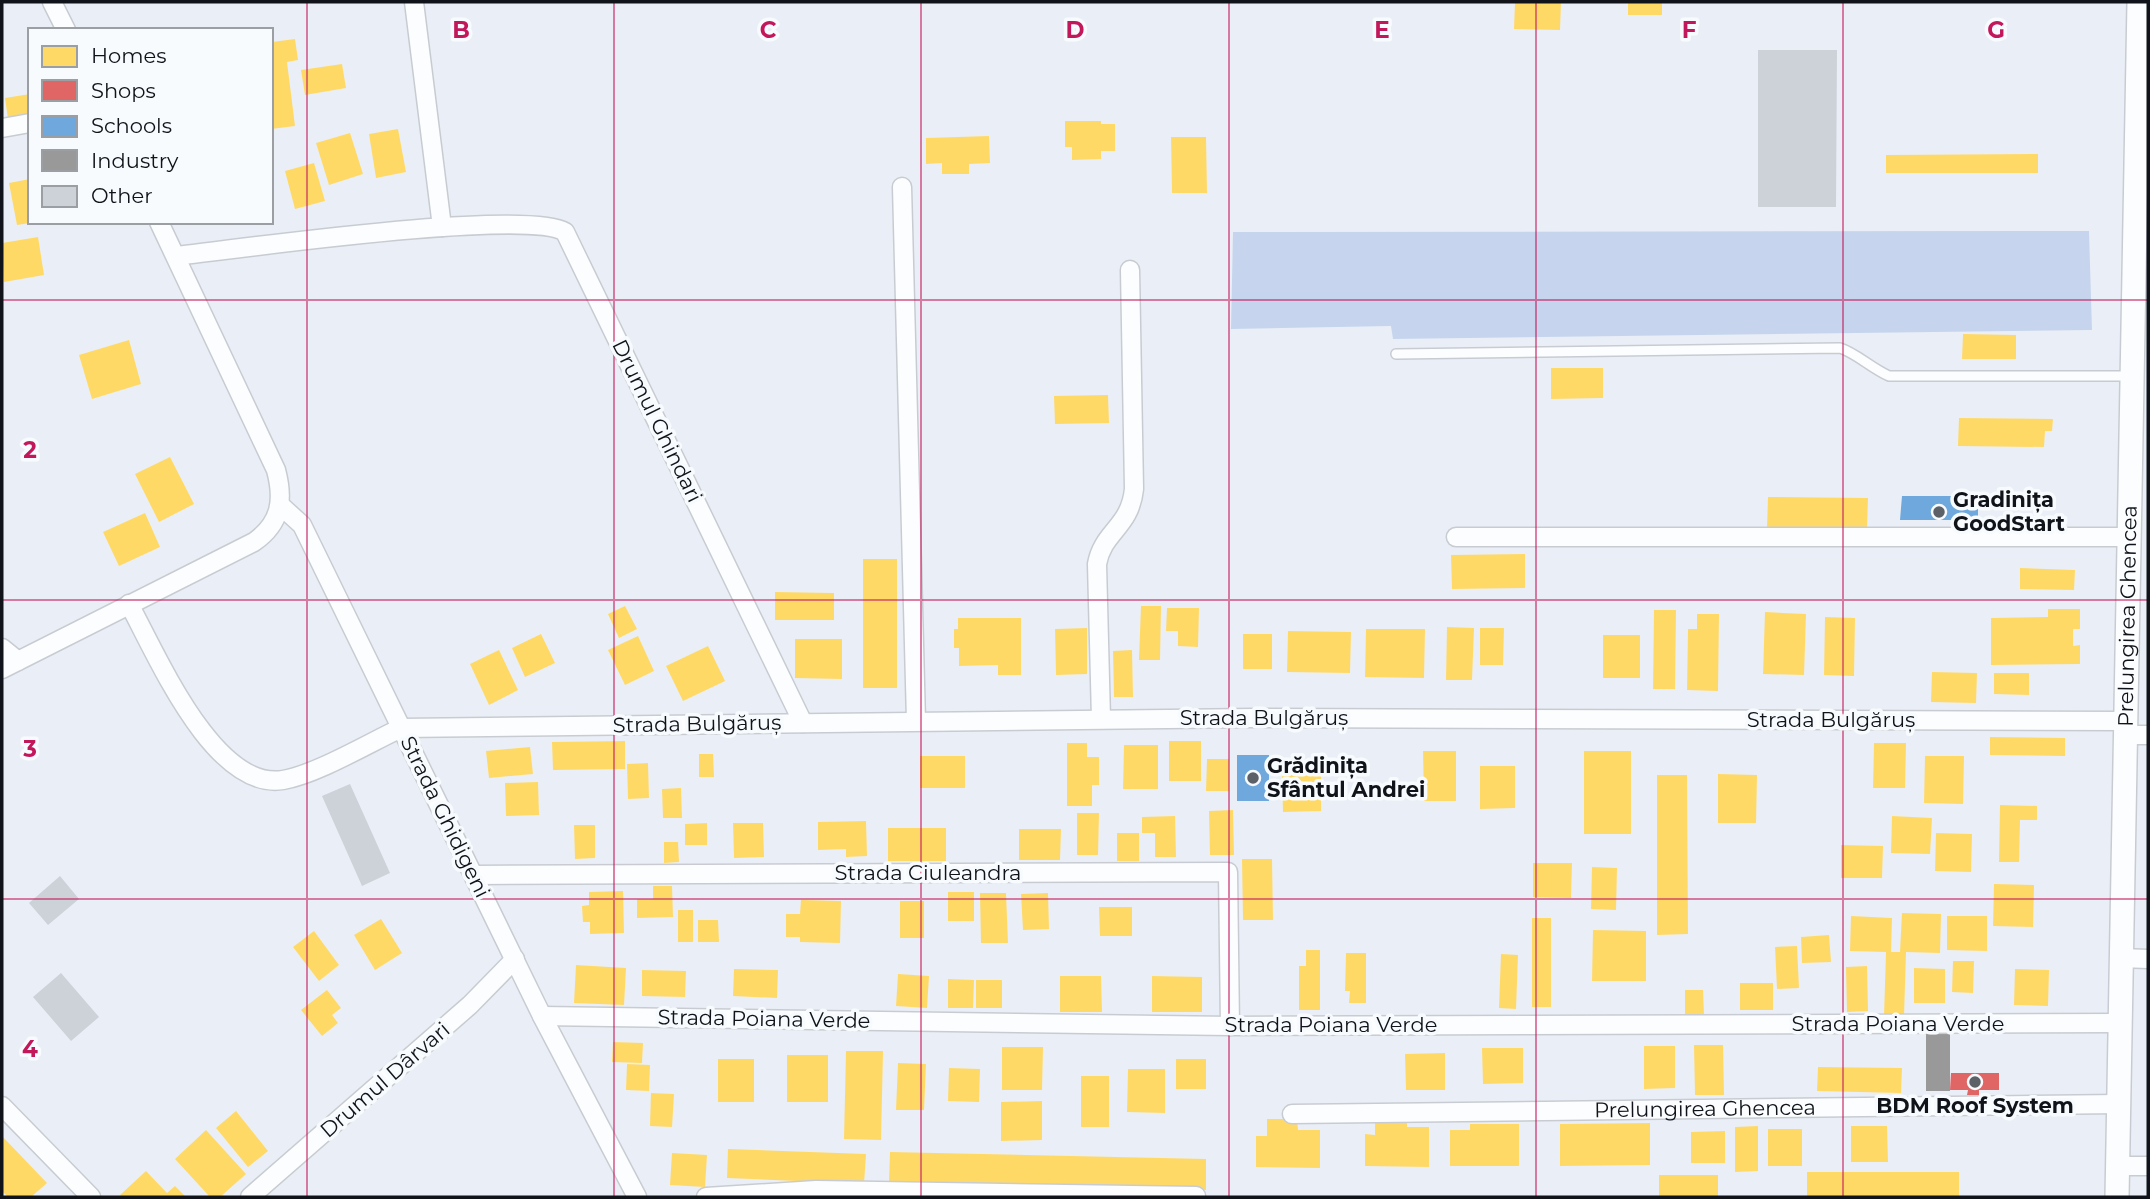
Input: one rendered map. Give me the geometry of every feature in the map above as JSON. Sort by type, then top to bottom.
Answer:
[{"type":"main road","name":"Prelungirea Ghencea","points":[[2117,1197],[2121,958],[2133,730],[2129,537],[2143,81],[2139,2]]},
{"type":"street","points":[[52,2],[65,28]]},
{"type":"street","points":[[414,2],[442,227]]},
{"type":"street","points":[[2,128],[28,123]]},
{"type":"street","points":[[902,187],[916,721]]},
{"type":"street","points":[[2,648],[10,665],[254,542],[271,530],[282,490],[276,470],[160,224]]},
{"type":"street","name":"Drumul Ghindari","points":[[176,256],[442,227],[548,225],[565,232],[803,723]]},
{"type":"street","points":[[1101,719],[1097,564],[1100,550],[1130,512],[1134,489],[1130,270]]},
{"type":"street","points":[[280,505],[302,525],[401,728]]},
{"type":"street","points":[[1457,537],[2129,537]]},
{"type":"street","name":"Strada Ghidigeni","points":[[129,604],[206,738],[231,765],[248,775],[266,780],[294,777],[401,728],[542,1016],[637,1197]]},
{"type":"street","name":"Strada Bulgăruș","points":[[401,728],[1101,719],[2133,730]]},
{"type":"street","name":"Strada Ciuleandra","points":[[474,875],[1228,872],[1226,1026]]},
{"type":"street","name":"Drumul Dârvari","points":[[250,1197],[470,1005],[515,958]]},
{"type":"street","points":[[2121,958],[2148,959]]},
{"type":"street","name":"Strada Poiana Verde","points":[[542,1016],[1226,1026],[2120,1023]]},
{"type":"street","name":"Prelungirea Ghencea","points":[[1292,1114],[2119,1104]]},
{"type":"street","points":[[2,1106],[91,1197]]},
{"type":"street","points":[[2118,1166],[2148,1166]]},
{"type":"street","points":[[706,1197],[816,1190],[1196,1196]]},
{"type":"lane","points":[[1396,354],[1840,348],[1849,351],[1869,367],[1889,376],[2132,376]]},
{"type":"shaded area","points":[[2089,231],[2092,330],[1393,339],[1391,326],[1231,329],[1233,232]]},
{"type":"building: Homes","points":[[1515,2],[1561,2],[1560,30],[1514,29]]},
{"type":"building: Homes","points":[[1628,2],[1662,2],[1662,15],[1628,15]]},
{"type":"building: Homes","points":[[295,39],[298,60],[287,62],[295,126],[273,129],[273,42]]},
{"type":"building: Homes","points":[[342,64],[346,88],[305,95],[301,70]]},
{"type":"building: Homes","points":[[28,94],[28,115],[8,119],[5,98]]},
{"type":"building: Homes","points":[[1065,121],[1101,121],[1101,124],[1115,124],[1115,151],[1101,151],[1101,159],[1072,160],[1072,147],[1065,147]]},
{"type":"building: Homes","points":[[398,129],[406,172],[376,178],[369,134]]},
{"type":"building: Homes","points":[[350,133],[363,174],[329,185],[316,143]]},
{"type":"building: Homes","points":[[989,136],[990,163],[969,164],[969,174],[942,174],[942,163],[926,164],[926,138]]},
{"type":"building: Homes","points":[[1171,137],[1206,137],[1207,193],[1172,193]]},
{"type":"building: Homes","points":[[2038,154],[2038,173],[1886,173],[1886,155]]},
{"type":"building: Homes","points":[[314,163],[325,201],[295,209],[285,171]]},
{"type":"building: Homes","points":[[28,179],[28,223],[17,225],[9,183]]},
{"type":"building: Homes","points":[[38,237],[44,275],[4,282],[2,243]]},
{"type":"building: Homes","points":[[1963,334],[2016,335],[2016,359],[1962,359]]},
{"type":"building: Homes","points":[[129,340],[141,384],[92,399],[79,355]]},
{"type":"building: Homes","points":[[1551,368],[1603,368],[1603,398],[1551,399]]},
{"type":"building: Homes","points":[[1108,395],[1109,423],[1055,424],[1054,396]]},
{"type":"building: Homes","points":[[1959,418],[2053,419],[2052,431],[2045,431],[2044,447],[1958,446]]},
{"type":"building: Homes","points":[[170,457],[194,504],[159,522],[135,474]]},
{"type":"building: Homes","points":[[1768,497],[1868,498],[1867,529],[1767,528]]},
{"type":"building: Homes","points":[[145,513],[160,547],[119,566],[103,532]]},
{"type":"building: Homes","points":[[1525,554],[1525,588],[1452,589],[1451,555]]},
{"type":"building: Homes","points":[[863,559],[897,559],[897,688],[863,688]]},
{"type":"building: Homes","points":[[2020,568],[2075,570],[2074,590],[2020,589]]},
{"type":"building: Homes","points":[[775,592],[834,593],[834,620],[775,620]]},
{"type":"building: Homes","points":[[625,606],[637,629],[619,638],[608,614]]},
{"type":"building: Homes","points":[[1141,606],[1161,606],[1160,660],[1139,660]]},
{"type":"building: Homes","points":[[1167,608],[1199,608],[1198,647],[1178,646],[1178,631],[1166,631]]},
{"type":"building: Homes","points":[[2048,609],[2080,609],[2080,629],[2073,629],[2073,646],[2080,645],[2080,664],[1991,665],[1991,618],[2048,617]]},
{"type":"building: Homes","points":[[1654,610],[1676,610],[1675,689],[1653,689]]},
{"type":"building: Homes","points":[[1765,612],[1806,614],[1804,675],[1763,674]]},
{"type":"building: Homes","points":[[1697,614],[1719,614],[1718,691],[1687,690],[1688,629],[1697,629]]},
{"type":"building: Homes","points":[[1825,617],[1855,618],[1854,676],[1824,675]]},
{"type":"building: Homes","points":[[958,618],[1021,618],[1021,675],[998,675],[998,665],[959,666],[959,648],[954,648],[954,629],[958,629]]},
{"type":"building: Homes","points":[[1447,627],[1474,628],[1472,680],[1446,680]]},
{"type":"building: Homes","points":[[1087,628],[1087,674],[1056,675],[1055,629]]},
{"type":"building: Homes","points":[[1480,628],[1504,628],[1503,665],[1480,665]]},
{"type":"building: Homes","points":[[1366,629],[1425,629],[1424,678],[1365,677]]},
{"type":"building: Homes","points":[[1288,631],[1351,632],[1350,673],[1287,672]]},
{"type":"building: Homes","points":[[541,634],[555,663],[525,677],[512,648]]},
{"type":"building: Homes","points":[[1243,634],[1272,634],[1272,669],[1243,669]]},
{"type":"building: Homes","points":[[1603,635],[1640,635],[1640,678],[1603,678]]},
{"type":"building: Homes","points":[[638,636],[654,671],[625,685],[608,650]]},
{"type":"building: Homes","points":[[795,639],[842,639],[842,679],[795,678]]},
{"type":"building: Homes","points":[[708,646],[725,681],[683,701],[666,666]]},
{"type":"building: Homes","points":[[499,650],[518,690],[489,705],[470,664]]},
{"type":"building: Homes","points":[[1132,650],[1133,697],[1114,697],[1113,651]]},
{"type":"building: Homes","points":[[1932,672],[1977,673],[1976,703],[1931,702]]},
{"type":"building: Homes","points":[[1994,673],[2029,673],[2029,695],[1994,694]]},
{"type":"building: Homes","points":[[1990,737],[2065,738],[2065,756],[1990,755]]},
{"type":"building: Homes","points":[[625,741],[625,769],[553,770],[552,742]]},
{"type":"building: Homes","points":[[1169,741],[1201,741],[1201,781],[1169,781]]},
{"type":"building: Homes","points":[[1067,743],[1087,743],[1087,757],[1099,757],[1099,785],[1092,785],[1092,806],[1067,806]]},
{"type":"building: Homes","points":[[1874,743],[1906,743],[1905,788],[1873,788]]},
{"type":"building: Homes","points":[[1124,745],[1158,745],[1158,789],[1123,789]]},
{"type":"building: Homes","points":[[530,747],[533,774],[489,778],[486,751]]},
{"type":"building: Homes","points":[[1423,751],[1456,751],[1456,801],[1424,801]]},
{"type":"building: Homes","points":[[1584,751],[1631,751],[1631,834],[1584,834]]},
{"type":"building: Homes","points":[[699,754],[713,754],[714,777],[699,777]]},
{"type":"building: Homes","points":[[920,756],[965,756],[965,788],[920,788]]},
{"type":"building: Homes","points":[[1925,756],[1964,756],[1963,804],[1924,803]]},
{"type":"building: Homes","points":[[1207,759],[1229,759],[1229,791],[1206,791]]},
{"type":"building: Homes","points":[[648,763],[649,798],[628,799],[627,764]]},
{"type":"building: Homes","points":[[1321,764],[1321,811],[1283,812],[1282,769]]},
{"type":"building: Homes","points":[[1480,766],[1515,766],[1515,808],[1480,809]]},
{"type":"building: Homes","points":[[1718,774],[1757,775],[1756,823],[1718,823]]},
{"type":"building: Homes","points":[[1657,775],[1687,775],[1688,934],[1657,935]]},
{"type":"building: Homes","points":[[538,782],[539,815],[506,816],[505,783]]},
{"type":"building: Homes","points":[[681,788],[682,818],[663,818],[662,789]]},
{"type":"building: Homes","points":[[2000,805],[2037,806],[2037,820],[2020,820],[2019,862],[1999,862]]},
{"type":"building: Homes","points":[[1233,810],[1234,855],[1210,855],[1209,811]]},
{"type":"building: Homes","points":[[1077,813],[1099,813],[1098,855],[1077,855]]},
{"type":"building: Homes","points":[[1175,816],[1176,857],[1155,857],[1155,833],[1142,833],[1142,817]]},
{"type":"building: Homes","points":[[1892,816],[1932,818],[1930,854],[1891,853]]},
{"type":"building: Homes","points":[[866,821],[867,856],[846,857],[846,849],[818,850],[818,822]]},
{"type":"building: Homes","points":[[707,823],[707,845],[685,845],[685,824]]},
{"type":"building: Homes","points":[[733,823],[763,823],[764,857],[734,858]]},
{"type":"building: Homes","points":[[574,825],[595,825],[595,858],[575,859]]},
{"type":"building: Homes","points":[[888,828],[946,828],[946,861],[888,861]]},
{"type":"building: Homes","points":[[1019,829],[1061,829],[1060,860],[1019,860]]},
{"type":"building: Homes","points":[[1117,833],[1139,833],[1139,861],[1117,861]]},
{"type":"building: Homes","points":[[1936,833],[1972,834],[1971,872],[1935,871]]},
{"type":"building: Homes","points":[[664,842],[678,842],[679,862],[664,863]]},
{"type":"building: Homes","points":[[1841,845],[1883,846],[1882,878],[1841,878]]},
{"type":"building: Homes","points":[[1242,859],[1272,859],[1273,920],[1243,920]]},
{"type":"building: Homes","points":[[1533,863],[1572,863],[1571,898],[1533,897]]},
{"type":"building: Homes","points":[[1592,867],[1617,868],[1616,910],[1591,909]]},
{"type":"building: Homes","points":[[1994,884],[2034,885],[2033,927],[1993,926]]},
{"type":"building: Homes","points":[[653,886],[672,886],[673,917],[637,918],[637,899],[653,899]]},
{"type":"building: Homes","points":[[623,891],[624,933],[590,934],[590,922],[583,922],[582,906],[589,905],[589,892]]},
{"type":"building: Homes","points":[[948,892],[974,892],[974,921],[948,921]]},
{"type":"building: Homes","points":[[980,893],[1006,893],[1008,943],[981,943]]},
{"type":"building: Homes","points":[[1048,893],[1049,929],[1023,930],[1021,894]]},
{"type":"building: Homes","points":[[801,900],[841,901],[840,943],[800,942],[800,937],[786,937],[786,914],[800,914]]},
{"type":"building: Homes","points":[[900,901],[924,901],[924,938],[900,938]]},
{"type":"building: Homes","points":[[1099,907],[1132,907],[1132,936],[1100,936]]},
{"type":"building: Homes","points":[[678,910],[693,910],[693,942],[678,942]]},
{"type":"building: Homes","points":[[1902,913],[1941,914],[1940,953],[1906,952],[1904,1016],[1884,1016],[1886,952],[1850,951],[1851,916],[1892,918],[1891,952],[1900,952]]},
{"type":"building: Homes","points":[[1947,916],[1987,916],[1987,951],[1947,950]]},
{"type":"building: Homes","points":[[1532,918],[1551,918],[1551,1007],[1532,1007]]},
{"type":"building: Homes","points":[[381,919],[402,953],[375,970],[354,935]]},
{"type":"building: Homes","points":[[698,920],[718,920],[719,942],[698,942]]},
{"type":"building: Homes","points":[[1593,930],[1646,931],[1646,981],[1592,981]]},
{"type":"building: Homes","points":[[314,931],[339,965],[319,981],[293,947]]},
{"type":"building: Homes","points":[[1829,935],[1831,962],[1802,963],[1801,937]]},
{"type":"building: Homes","points":[[1797,946],[1799,988],[1777,989],[1775,947]]},
{"type":"building: Homes","points":[[1306,950],[1320,950],[1320,1010],[1299,1010],[1299,966],[1306,966]]},
{"type":"building: Homes","points":[[1346,953],[1366,953],[1366,1003],[1349,1003],[1350,991],[1345,991]]},
{"type":"building: Homes","points":[[1501,954],[1518,955],[1516,1009],[1499,1008]]},
{"type":"building: Homes","points":[[1953,961],[1974,961],[1973,993],[1952,992]]},
{"type":"building: Homes","points":[[576,965],[626,968],[624,1005],[574,1003]]},
{"type":"building: Homes","points":[[1867,966],[1868,1011],[1847,1012],[1846,967]]},
{"type":"building: Homes","points":[[1914,968],[1945,969],[1945,1003],[1914,1003]]},
{"type":"building: Homes","points":[[734,969],[778,970],[777,998],[733,996]]},
{"type":"building: Homes","points":[[2015,969],[2049,970],[2048,1006],[2014,1005]]},
{"type":"building: Homes","points":[[642,970],[686,971],[685,997],[642,996]]},
{"type":"building: Homes","points":[[898,974],[929,976],[927,1008],[896,1006]]},
{"type":"building: Homes","points":[[1060,976],[1101,976],[1102,1012],[1060,1012]]},
{"type":"building: Homes","points":[[1152,976],[1202,977],[1202,1012],[1152,1012]]},
{"type":"building: Homes","points":[[948,979],[974,980],[973,1008],[948,1008]]},
{"type":"building: Homes","points":[[976,980],[1002,980],[1002,1008],[976,1008]]},
{"type":"building: Homes","points":[[1740,983],[1773,983],[1773,1010],[1740,1010]]},
{"type":"building: Homes","points":[[327,990],[341,1008],[332,1015],[338,1023],[322,1036],[301,1010]]},
{"type":"building: Homes","points":[[1685,990],[1703,990],[1704,1015],[1685,1015]]},
{"type":"building: Homes","points":[[613,1042],[643,1043],[642,1063],[612,1062]]},
{"type":"building: Homes","points":[[1694,1045],[1723,1045],[1724,1095],[1695,1095]]},
{"type":"building: Homes","points":[[1644,1046],[1675,1046],[1675,1088],[1644,1089]]},
{"type":"building: Homes","points":[[1002,1047],[1043,1047],[1042,1090],[1002,1090]]},
{"type":"building: Homes","points":[[1482,1048],[1523,1048],[1523,1083],[1483,1084]]},
{"type":"building: Homes","points":[[846,1051],[883,1051],[881,1140],[844,1139]]},
{"type":"building: Homes","points":[[1445,1053],[1445,1090],[1406,1090],[1405,1054]]},
{"type":"building: Homes","points":[[787,1055],[828,1055],[828,1102],[787,1102]]},
{"type":"building: Homes","points":[[718,1059],[754,1059],[754,1102],[718,1102]]},
{"type":"building: Homes","points":[[1176,1059],[1206,1059],[1206,1089],[1176,1089]]},
{"type":"building: Homes","points":[[898,1063],[926,1064],[924,1110],[896,1110]]},
{"type":"building: Homes","points":[[627,1064],[650,1065],[649,1091],[626,1090]]},
{"type":"building: Homes","points":[[1818,1067],[1902,1068],[1901,1093],[1817,1091]]},
{"type":"building: Homes","points":[[949,1068],[980,1069],[979,1102],[948,1101]]},
{"type":"building: Homes","points":[[1128,1069],[1165,1069],[1165,1113],[1127,1112]]},
{"type":"building: Homes","points":[[1081,1076],[1109,1076],[1109,1127],[1081,1127]]},
{"type":"building: Homes","points":[[651,1093],[674,1094],[672,1127],[650,1126]]},
{"type":"building: Homes","points":[[1042,1101],[1042,1140],[1001,1141],[1001,1102]]},
{"type":"building: Homes","points":[[236,1111],[268,1151],[248,1167],[216,1128]]},
{"type":"building: Homes","points":[[1375,1118],[1407,1119],[1407,1127],[1429,1127],[1429,1167],[1365,1166],[1365,1134],[1375,1135]]},
{"type":"building: Homes","points":[[1267,1119],[1297,1119],[1298,1130],[1320,1130],[1320,1168],[1256,1167],[1256,1136],[1267,1136]]},
{"type":"building: Homes","points":[[1650,1123],[1650,1165],[1560,1166],[1560,1124]]},
{"type":"building: Homes","points":[[1470,1124],[1519,1124],[1519,1166],[1450,1166],[1450,1130],[1470,1130]]},
{"type":"building: Homes","points":[[1758,1126],[1758,1171],[1735,1172],[1735,1127]]},
{"type":"building: Homes","points":[[1851,1126],[1887,1126],[1888,1162],[1851,1162]]},
{"type":"building: Homes","points":[[1768,1129],[1802,1129],[1802,1166],[1768,1166]]},
{"type":"building: Homes","points":[[206,1130],[246,1174],[220,1197],[210,1197],[175,1159]]},
{"type":"building: Homes","points":[[1725,1131],[1725,1163],[1691,1163],[1691,1132]]},
{"type":"building: Homes","points":[[2,1136],[47,1183],[31,1197],[8,1197],[2,1191]]},
{"type":"building: Homes","points":[[728,1149],[866,1154],[864,1184],[727,1178]]},
{"type":"building: Homes","points":[[890,1152],[1206,1159],[1206,1190],[889,1183]]},
{"type":"building: Homes","points":[[672,1153],[707,1155],[705,1187],[670,1185]]},
{"type":"building: Homes","points":[[146,1171],[167,1193],[175,1186],[186,1197],[120,1195]]},
{"type":"building: Homes","points":[[1807,1172],[1959,1172],[1959,1197],[1807,1197]]},
{"type":"building: Homes","points":[[1659,1175],[1718,1175],[1718,1197],[1659,1197]]},
{"type":"building: Shops","name":"BDM Roof System","points":[[1951,1073],[1999,1073],[1999,1090],[1979,1090],[1979,1095],[1967,1095],[1968,1090],[1950,1090]]},
{"type":"building: Schools","name":"Gradinița GoodStart","points":[[1902,496],[1978,496],[1978,520],[1900,520]]},
{"type":"building: Schools","name":"Grădinița Sfântul Andrei","points":[[1237,755],[1269,755],[1269,801],[1237,801]]},
{"type":"building: Industry","points":[[1926,1034],[1950,1034],[1950,1091],[1926,1091]]},
{"type":"building: Other","points":[[1758,50],[1837,50],[1836,207],[1758,207]]},
{"type":"building: Other","points":[[350,784],[390,873],[362,886],[322,796]]},
{"type":"building: Other","points":[[60,876],[79,899],[48,925],[29,903]]},
{"type":"building: Other","points":[[61,973],[99,1017],[71,1041],[33,997]]},
{"type":"place","name":"Gradinița GoodStart","points":[[1939,512]]},
{"type":"place","name":"Grădinița Sfântul Andrei","points":[[1253,778]]},
{"type":"place","name":"BDM Roof System","points":[[1975,1082]]}]
